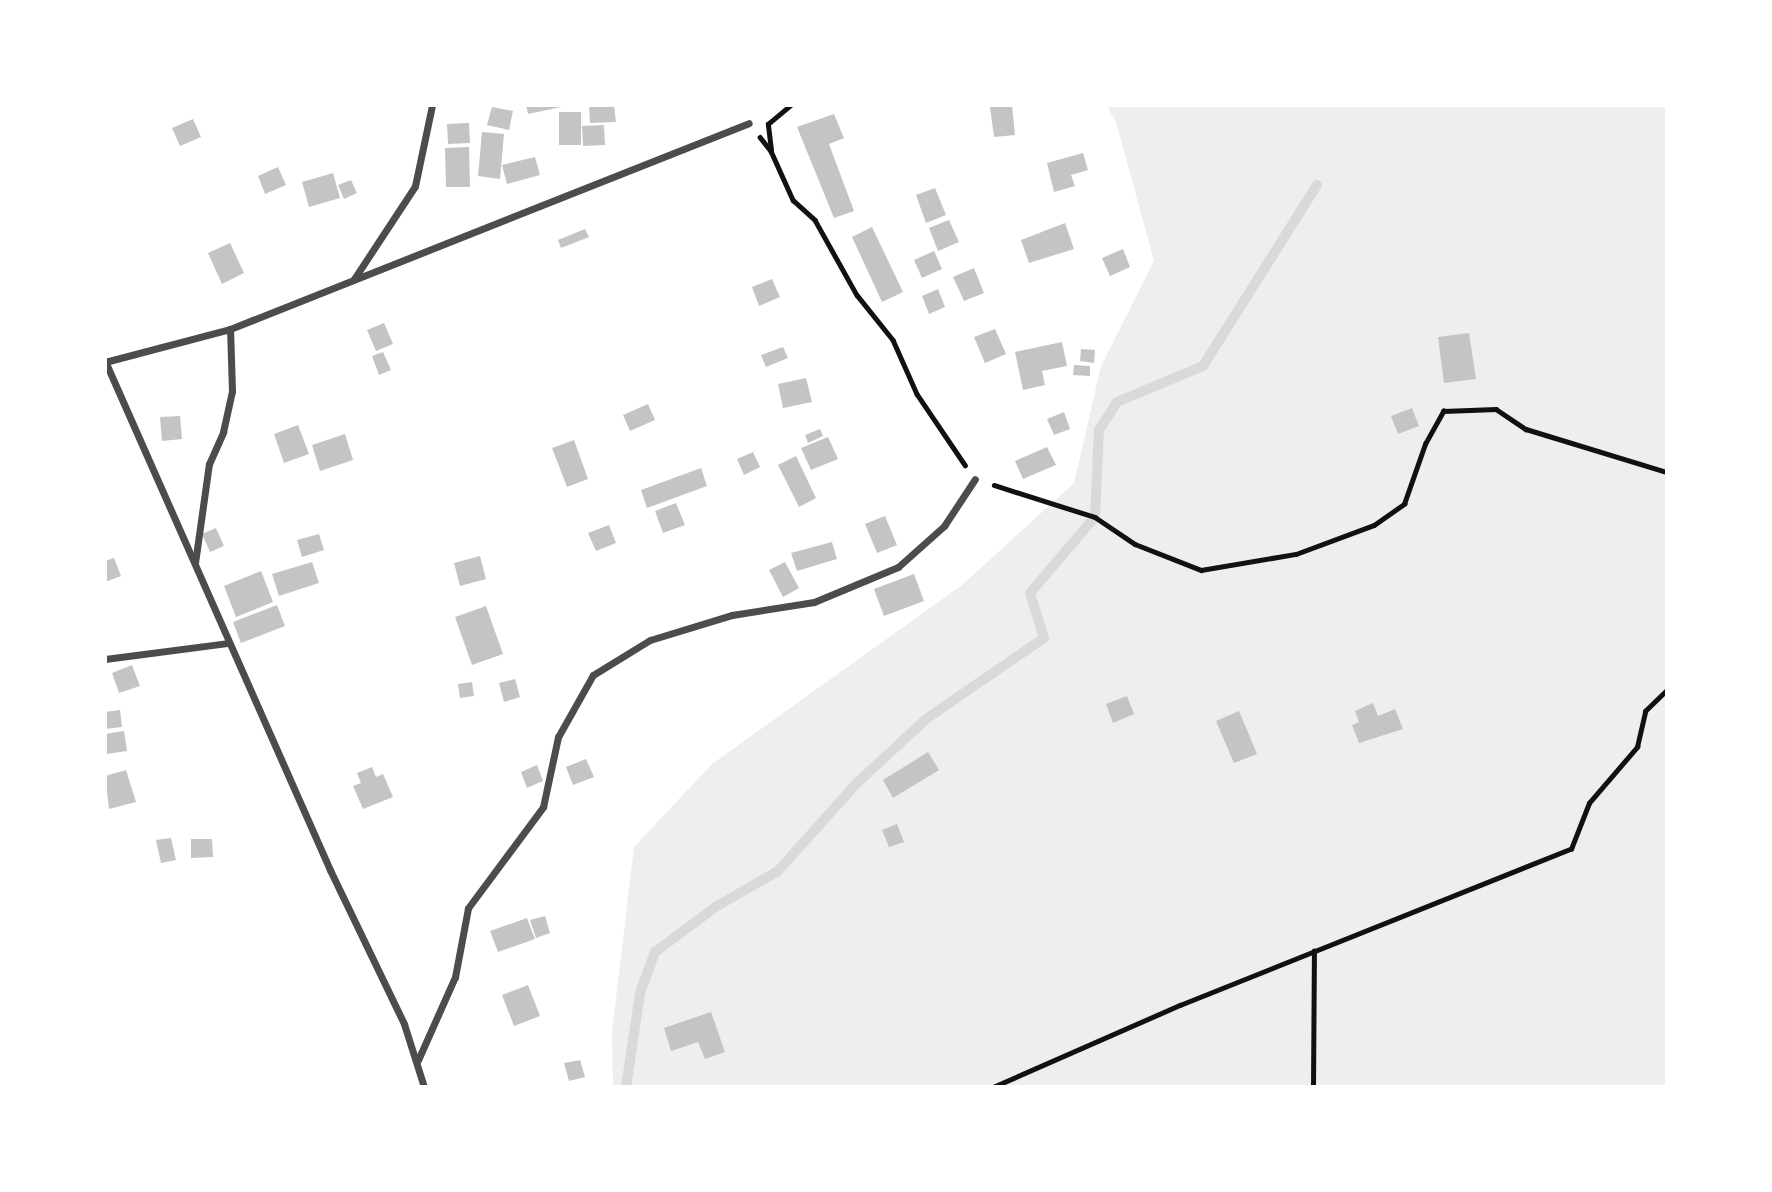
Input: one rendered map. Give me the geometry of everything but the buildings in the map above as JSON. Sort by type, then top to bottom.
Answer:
[{"type":"street","points":[[354,279],[415,186],[432,105]]},
{"type":"street","points":[[424,1087],[418,1060],[105,361],[230,329],[749,123]]},
{"type":"street","points":[[195,564],[209,464],[223,432],[232,391],[230,329]]},
{"type":"street","points":[[418,1060],[455,977],[468,908],[542,807],[558,737],[593,675],[650,640],[732,615],[814,602],[898,567],[944,526],[975,479]]},
{"type":"street","points":[[105,659],[229,643]]},
{"type":"path","points":[[771,151],[768,124],[791,105]]},
{"type":"path","points":[[749,123],[771,151],[793,200],[815,220],[857,295],[893,340],[917,394],[975,479],[1095,517],[1135,544],[1200,570],[1296,554],[1374,525],[1404,504],[1425,444],[1443,411],[1496,409],[1526,429],[1667,472]]},
{"type":"path","points":[[993,1087],[1314,951],[1571,849],[1589,803],[1637,747],[1645,711],[1667,690]]},
{"type":"path","points":[[1313,1087],[1314,951]]},
{"type":"shaded area","points":[[1106,105],[1667,105],[1667,1087],[613,1087],[612,1032],[634,847],[712,764],[962,585],[1074,483],[1101,366],[1154,261],[1116,122]]},
{"type":"waterway","points":[[626,1087],[640,993],[655,952],[717,906],[778,871],[857,783],[926,719],[1044,638],[1030,593],[1095,517],[1099,430],[1117,402],[1203,366],[1317,185]]}]
